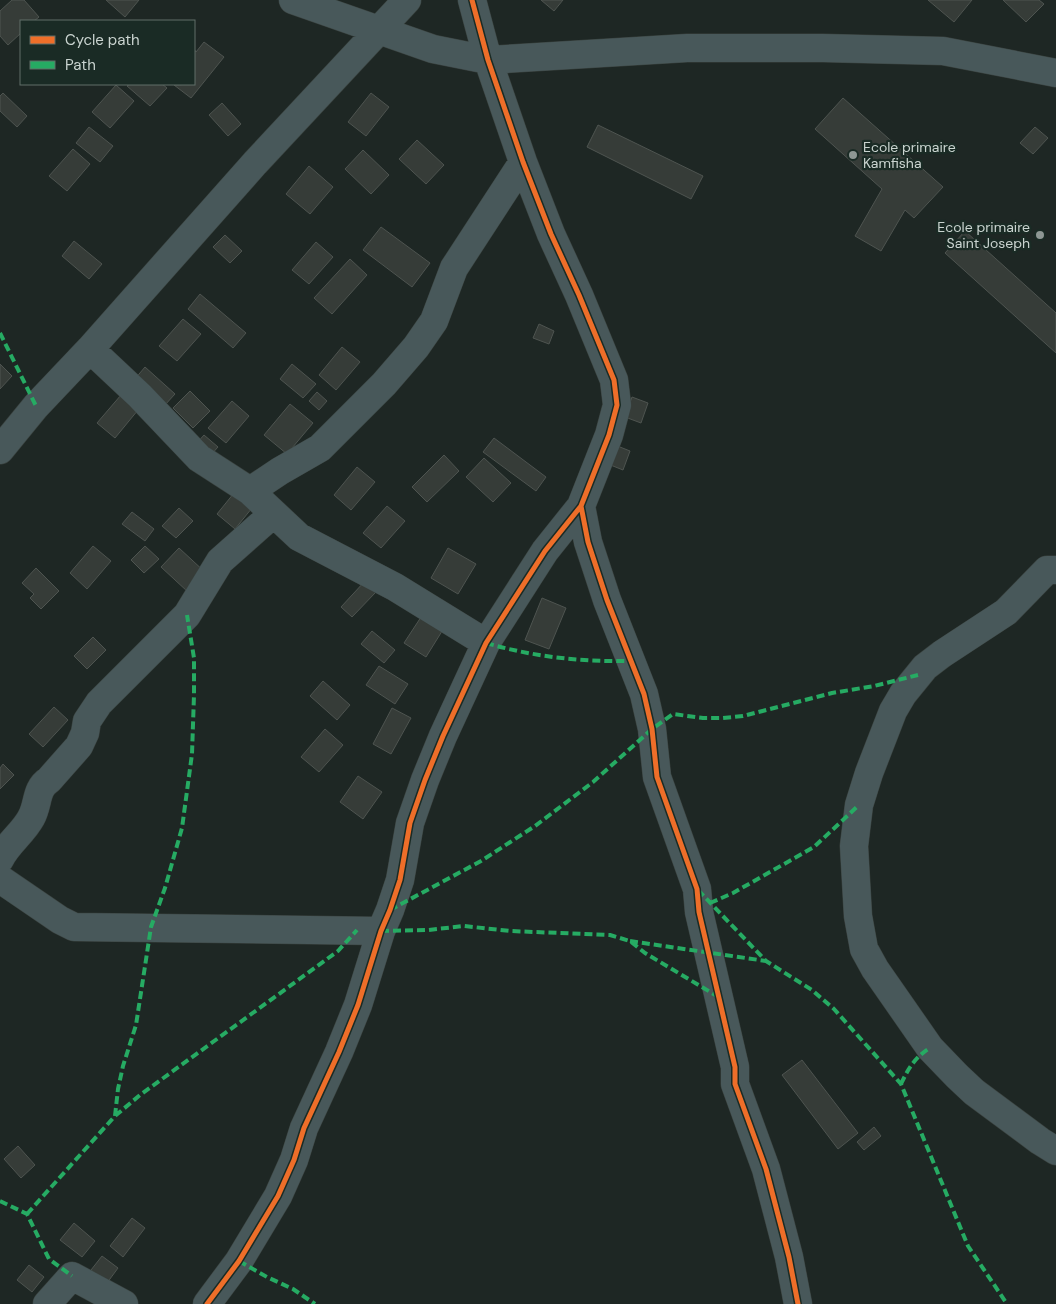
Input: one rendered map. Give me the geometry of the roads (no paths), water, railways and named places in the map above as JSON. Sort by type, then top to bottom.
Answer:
[{"type":"street","points":[[293,0],[433,49],[488,60],[687,48],[823,48],[943,51],[1056,73]]},
{"type":"street","points":[[0,450],[36,406],[90,349],[255,163],[407,0]]},
{"type":"street","points":[[208,1304],[239,1261],[278,1196],[294,1160],[304,1128],[354,1013],[400,880],[410,823],[425,780],[486,643],[545,551],[581,506],[609,435],[617,404],[614,380],[522,162],[488,60],[472,0]]},
{"type":"street","points":[[250,492],[280,471],[320,448],[384,384],[416,347],[434,322],[454,268],[522,162]]},
{"type":"street","points":[[90,349],[140,396],[199,458],[250,492],[299,538],[395,587],[486,643]]},
{"type":"street","points":[[581,506],[588,542],[606,600],[644,694],[652,729],[658,777],[697,889],[699,912],[735,1067],[735,1084],[766,1169],[789,1257],[798,1304]]},
{"type":"street","points":[[0,858],[5,848],[32,817],[39,790],[79,746],[85,733],[87,722],[99,703],[187,615],[220,561],[273,514]]},
{"type":"street","points":[[1056,570],[1047,570],[1006,612],[925,667],[903,694],[894,711],[869,773],[859,805],[854,846],[857,906],[861,932],[864,949],[875,969],[930,1048],[957,1076],[981,1098],[1056,1151]]},
{"type":"street","points":[[0,879],[60,920],[74,927],[381,931]]},
{"type":"street","points":[[47,1304],[72,1276],[124,1304]]},
{"type":"place","name":"Ecole primaire Kamfisha","points":[[853,155]]},
{"type":"place","name":"Ecole primaire Saint Joseph","points":[[1040,235]]}]
